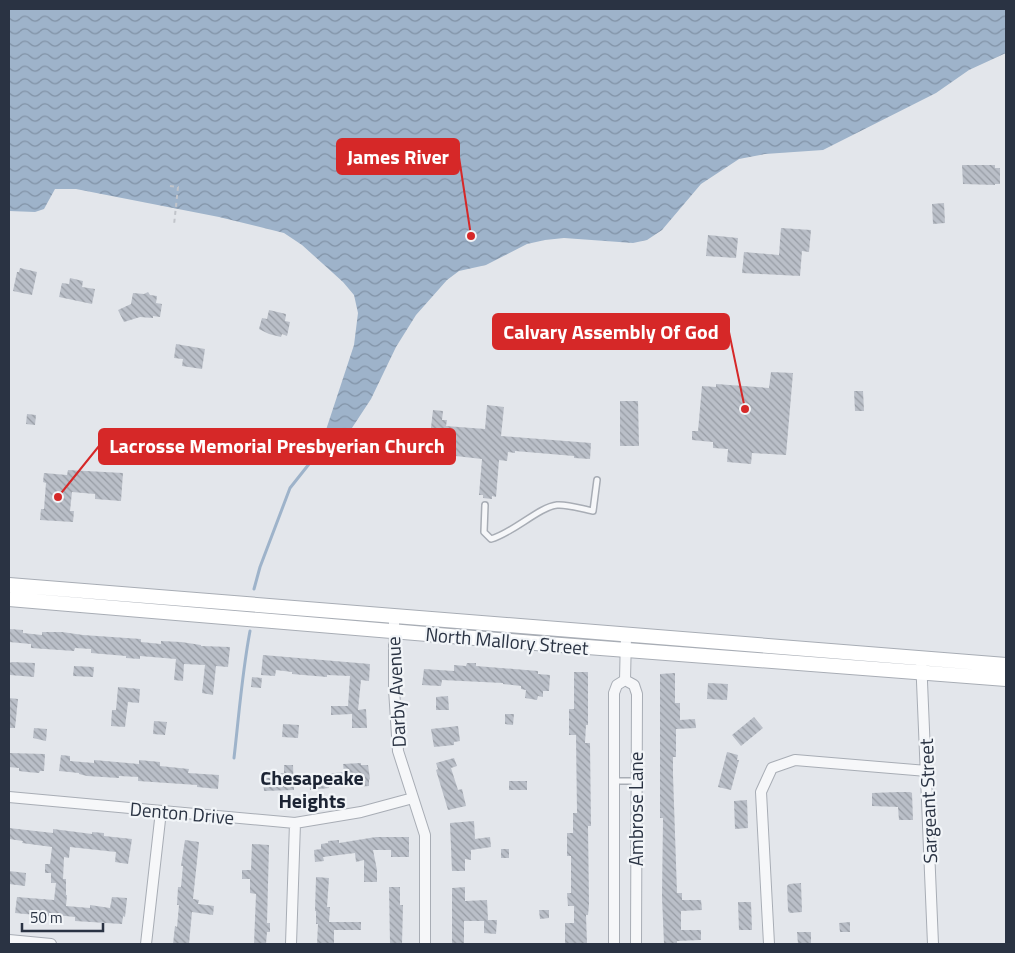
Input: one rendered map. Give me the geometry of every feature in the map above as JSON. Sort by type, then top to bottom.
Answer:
[{"type":"main road","name":"North Mallory Street","points":[[9,585],[1006,665]]},
{"type":"main road","name":"North Mallory Street","points":[[9,599],[1006,679]]},
{"type":"street","name":"Darby Avenue","points":[[394,616],[394,689],[398,752],[425,835],[425,944]]},
{"type":"street","name":"Ambrose Lane","points":[[625,680],[626,635]]},
{"type":"street","name":"Sargeant Street","points":[[921,658],[933,944]]},
{"type":"street","name":"Ambrose Lane","points":[[614,944],[614,690],[619,682],[625,680],[634,685],[637,694],[636,944]]},
{"type":"street","points":[[769,944],[761,792],[772,768],[795,760],[926,770]]},
{"type":"street","name":"Denton Drive","points":[[9,797],[295,823],[361,812],[413,798]]},
{"type":"street","points":[[146,944],[161,811]]},
{"type":"street","points":[[291,944],[295,823]]},
{"type":"street","points":[[9,940],[51,944]]},
{"type":"lane","points":[[485,505],[484,532],[491,539],[501,536],[550,507],[560,504],[592,511],[597,480]]},
{"type":"lane","points":[[614,782],[636,781]]},
{"type":"path","points":[[170,186],[178,187],[174,224]]},
{"type":"water","points":[[9,9],[1006,9],[1006,53],[969,70],[936,93],[823,150],[765,154],[739,159],[701,184],[662,230],[647,240],[633,243],[564,238],[545,240],[527,244],[486,265],[459,271],[447,280],[416,315],[396,347],[371,399],[346,437],[313,459],[323,439],[354,345],[358,313],[354,295],[343,282],[302,245],[284,233],[219,217],[76,189],[55,189],[44,209],[35,212],[9,211]]},
{"type":"building","points":[[962,165],[995,165],[995,168],[1000,168],[1000,184],[963,184]]},
{"type":"building","points":[[944,203],[945,223],[933,224],[932,204]]},
{"type":"building","points":[[781,228],[811,230],[809,252],[802,251],[800,276],[742,273],[744,252],[779,255]]},
{"type":"building","points":[[708,235],[738,238],[736,258],[706,256]]},
{"type":"building","points":[[20,268],[37,272],[32,295],[13,291],[17,272],[19,272]]},
{"type":"building","points":[[70,278],[83,281],[82,287],[95,289],[92,304],[59,297],[62,283],[69,284]]},
{"type":"building","points":[[148,292],[150,295],[157,296],[156,303],[162,304],[160,317],[140,317],[124,322],[118,310],[131,304],[133,293],[144,294]]},
{"type":"building","points":[[269,310],[286,314],[285,321],[290,322],[287,336],[282,334],[281,337],[269,334],[259,329],[262,318],[267,319]]},
{"type":"building","points":[[176,344],[205,349],[202,369],[182,366],[183,359],[174,358]]},
{"type":"building","points":[[771,372],[793,373],[786,455],[752,453],[751,464],[727,462],[728,449],[713,448],[713,442],[692,440],[692,431],[698,431],[702,386],[716,387],[716,384],[769,388]]},
{"type":"building","points":[[854,391],[863,391],[864,411],[855,411]]},
{"type":"building","points":[[620,401],[638,401],[639,446],[620,446]]},
{"type":"building","points":[[487,405],[504,407],[501,436],[591,443],[590,459],[574,458],[574,456],[508,452],[507,461],[499,460],[496,497],[492,496],[492,499],[483,498],[483,495],[479,495],[482,459],[429,453],[429,445],[433,410],[443,411],[442,420],[447,420],[446,426],[485,429]]},
{"type":"building","points":[[27,414],[36,415],[35,425],[26,424]]},
{"type":"building","points":[[68,470],[123,473],[121,501],[95,499],[95,494],[72,492],[70,511],[74,511],[73,522],[40,520],[41,509],[44,509],[46,483],[43,482],[44,473],[67,475]]},
{"type":"building","points":[[9,629],[23,630],[23,633],[42,635],[42,632],[62,632],[141,639],[141,642],[161,644],[161,641],[201,646],[230,647],[228,667],[216,666],[213,695],[202,693],[205,665],[184,664],[183,681],[174,680],[176,659],[140,656],[140,659],[126,658],[126,656],[91,653],[91,649],[75,648],[74,651],[31,648],[31,644],[9,642]]},
{"type":"building","points":[[263,655],[370,664],[369,681],[361,680],[358,710],[366,709],[367,728],[352,728],[352,714],[331,715],[331,706],[348,706],[350,676],[327,675],[327,677],[292,674],[292,672],[276,670],[275,676],[261,675]]},
{"type":"building","points":[[9,663],[35,663],[34,677],[10,675]]},
{"type":"building","points":[[467,663],[476,663],[476,666],[538,671],[538,674],[550,675],[549,691],[543,691],[543,697],[538,696],[537,700],[525,698],[526,690],[521,689],[521,686],[503,683],[442,680],[441,686],[422,685],[424,669],[454,671],[454,665],[466,666]]},
{"type":"building","points":[[74,666],[94,667],[93,677],[73,676]]},
{"type":"building","points":[[574,672],[588,672],[588,725],[586,725],[585,743],[590,743],[591,826],[588,826],[589,904],[588,915],[586,915],[587,944],[565,944],[565,923],[574,923],[574,906],[568,906],[567,893],[571,893],[571,856],[567,856],[567,833],[573,833],[573,813],[577,813],[576,735],[569,735],[569,709],[574,709]]},
{"type":"building","points":[[675,673],[675,703],[680,703],[680,720],[695,719],[696,728],[676,729],[676,757],[673,757],[673,775],[677,893],[682,893],[682,900],[701,900],[702,910],[681,911],[681,930],[701,930],[701,940],[677,941],[677,944],[664,944],[662,897],[663,818],[660,818],[660,674]]},
{"type":"building","points":[[252,677],[262,678],[261,688],[251,687]]},
{"type":"building","points":[[708,683],[728,684],[727,700],[707,699]]},
{"type":"building","points":[[118,687],[140,689],[139,703],[128,702],[125,727],[111,726],[112,710],[116,710]]},
{"type":"building","points":[[448,696],[449,710],[436,710],[436,697]]},
{"type":"building","points":[[9,698],[18,699],[15,728],[9,728]]},
{"type":"building","points":[[505,714],[514,714],[513,725],[505,724]]},
{"type":"building","points":[[754,717],[763,728],[741,746],[732,735]]},
{"type":"building","points":[[154,721],[167,722],[165,735],[153,734]]},
{"type":"building","points":[[283,724],[299,725],[298,738],[282,737]]},
{"type":"building","points":[[458,726],[460,741],[454,742],[454,745],[434,747],[431,729]]},
{"type":"building","points":[[34,728],[47,729],[46,741],[33,738]]},
{"type":"building","points":[[727,752],[738,755],[737,760],[739,760],[731,790],[718,787]]},
{"type":"building","points":[[9,753],[45,754],[44,771],[39,773],[27,772],[19,771],[19,768],[9,767]]},
{"type":"building","points":[[61,755],[70,756],[70,761],[94,763],[94,760],[139,764],[139,760],[160,762],[160,766],[189,769],[188,773],[219,775],[218,789],[197,787],[197,785],[138,781],[138,777],[87,776],[79,773],[59,771]]},
{"type":"building","points":[[454,758],[457,766],[451,768],[458,790],[462,789],[466,806],[448,810],[436,770],[438,769],[436,763]]},
{"type":"building","points":[[361,763],[361,765],[368,765],[369,786],[356,787],[356,783],[329,785],[329,788],[310,790],[309,776],[344,772],[343,764]]},
{"type":"building","points":[[284,765],[293,765],[294,790],[264,791],[263,778],[274,778],[274,773],[284,773]]},
{"type":"building","points":[[509,781],[527,781],[527,790],[509,790]]},
{"type":"building","points":[[872,793],[912,793],[913,820],[899,820],[898,807],[872,806]]},
{"type":"building","points":[[747,800],[748,828],[735,829],[734,801]]},
{"type":"building","points":[[474,821],[475,839],[490,837],[491,847],[471,850],[471,860],[465,859],[465,871],[452,871],[450,823]]},
{"type":"building","points":[[9,828],[53,833],[53,829],[92,834],[92,832],[104,833],[104,836],[132,839],[128,864],[115,862],[116,852],[70,847],[69,858],[64,857],[63,879],[66,879],[66,906],[90,908],[90,905],[110,908],[112,897],[127,898],[125,917],[123,916],[122,924],[75,921],[75,917],[56,915],[56,917],[15,913],[17,897],[54,900],[56,883],[51,883],[51,873],[45,873],[45,864],[50,864],[52,847],[22,843],[23,841],[9,839]]},
{"type":"building","points":[[376,837],[409,837],[409,857],[391,857],[391,850],[373,850],[377,882],[364,882],[364,860],[356,862],[355,853],[323,857],[324,861],[315,862],[314,850],[321,849],[321,844],[328,843],[328,841],[339,840],[339,843]]},
{"type":"building","points":[[185,840],[199,842],[193,899],[199,900],[198,904],[214,906],[213,915],[192,912],[189,944],[173,944],[175,926],[177,927],[178,887],[181,887],[183,866],[181,866]]},
{"type":"building","points":[[252,844],[269,845],[267,923],[270,923],[270,932],[267,932],[266,944],[254,944],[256,894],[250,893],[250,879],[242,879],[242,870],[251,870]]},
{"type":"building","points":[[501,849],[509,849],[509,858],[501,858]]},
{"type":"building","points":[[9,871],[26,873],[25,886],[9,884]]},
{"type":"building","points":[[316,877],[329,878],[327,907],[330,907],[329,922],[361,922],[361,930],[334,930],[334,944],[317,944],[318,924],[316,924],[315,911]]},
{"type":"building","points":[[801,883],[802,912],[790,913],[788,911],[787,886],[789,884]]},
{"type":"building","points":[[389,887],[400,887],[400,905],[403,905],[402,944],[390,944]]},
{"type":"building","points":[[465,887],[465,901],[487,900],[488,920],[497,920],[496,934],[484,933],[484,921],[464,921],[464,944],[452,944],[452,888]]},
{"type":"building","points":[[738,902],[751,902],[752,930],[739,930]]},
{"type":"building","points":[[539,910],[549,910],[549,918],[540,919]]},
{"type":"building","points":[[850,922],[850,932],[840,932],[839,923]]},
{"type":"building","points":[[797,932],[811,932],[811,944],[798,944]]},
{"type":"waterway","points":[[254,589],[260,567],[290,488],[313,459]]},
{"type":"waterway","points":[[234,758],[250,631]]},
{"type":"place","name":"James River","points":[[471,236]]},
{"type":"place","name":"Calvary Assembly Of God","points":[[745,409]]},
{"type":"place","name":"Lacrosse Memorial Presbyerian Church","points":[[58,497]]},
{"type":"district","name":"Chesapeake Heights","points":[[312,790]]}]
